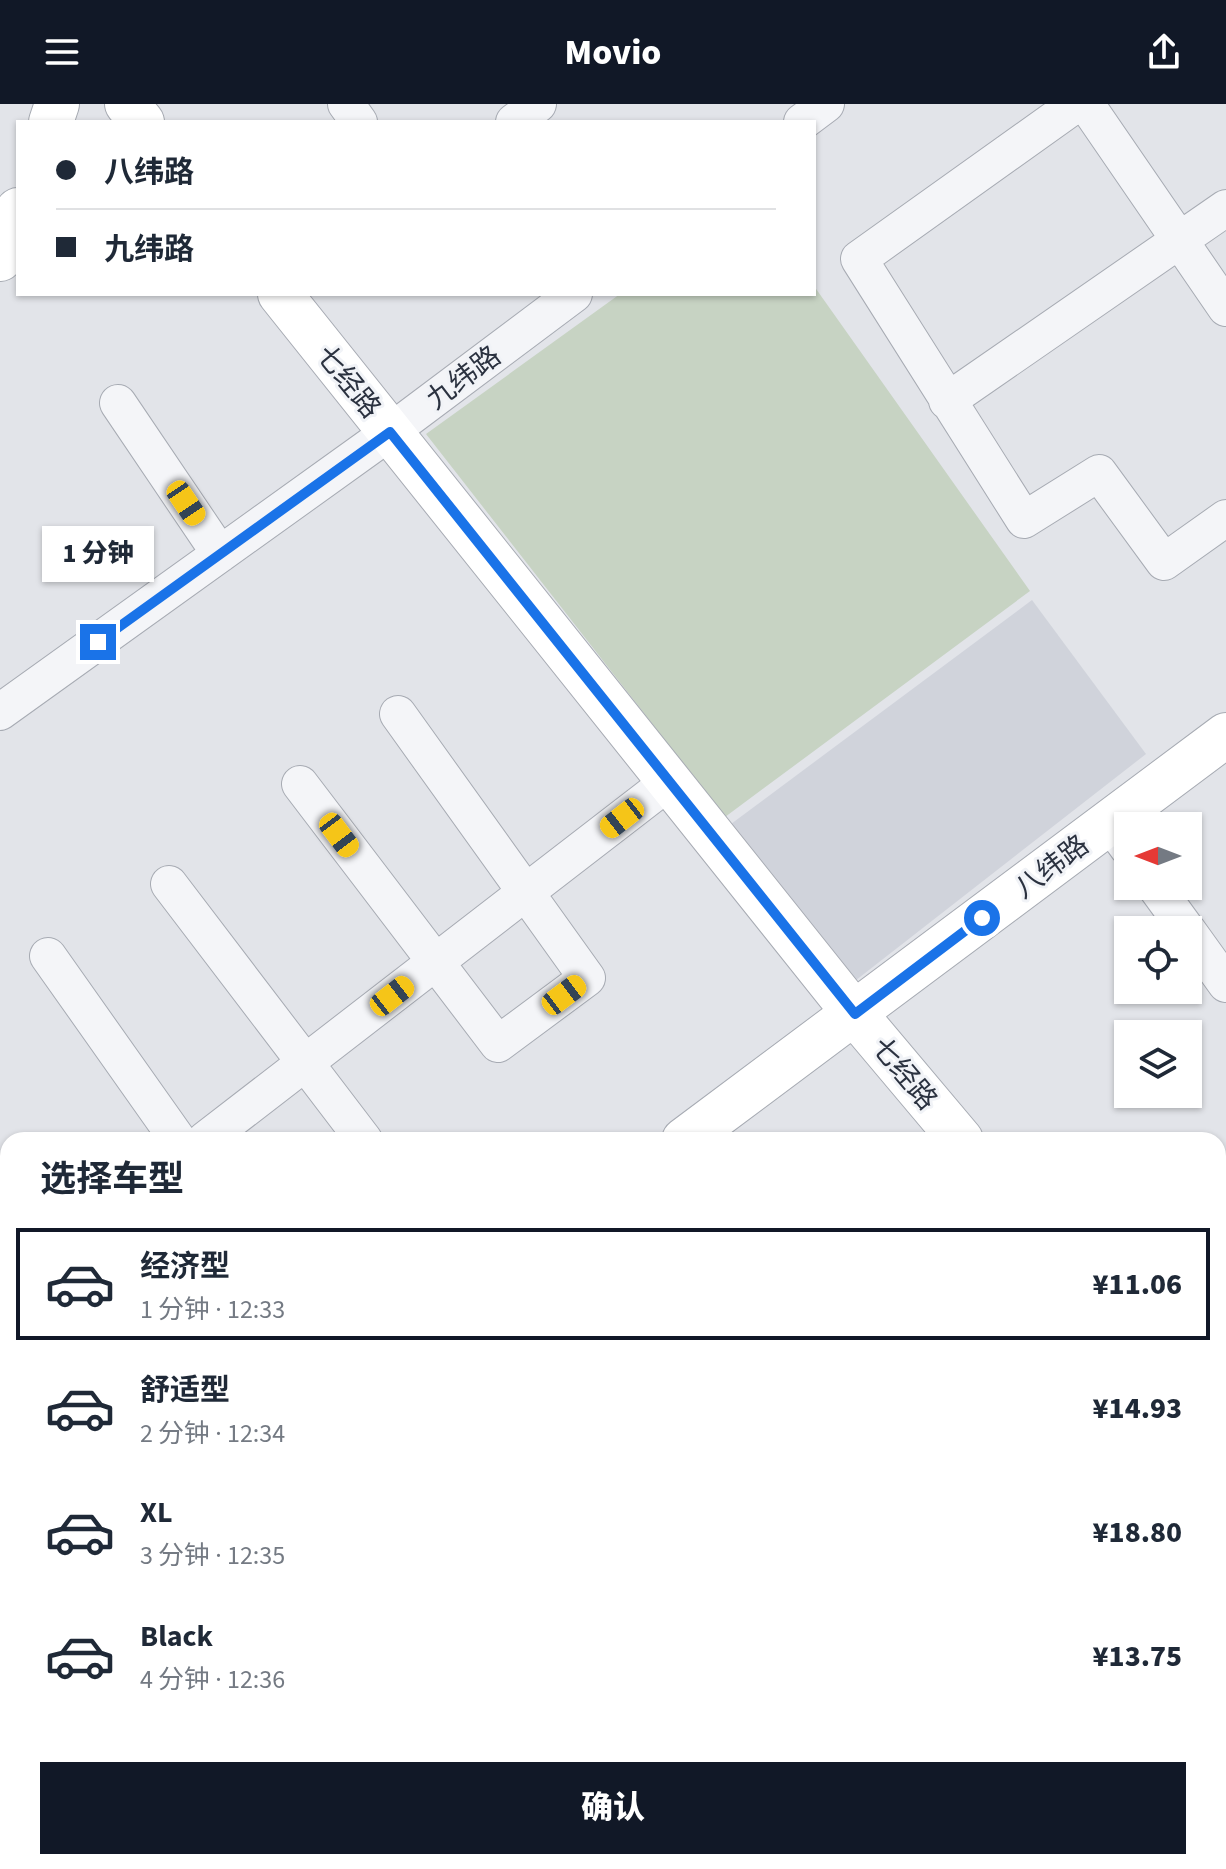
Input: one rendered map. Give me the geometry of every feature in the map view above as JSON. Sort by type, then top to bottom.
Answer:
[{"type":"street","points":[[127,104],[140,120]]},
{"type":"street","points":[[499,104],[511,120]]},
{"type":"street","points":[[516,120],[538,104]]},
{"type":"street","points":[[805,120],[826,104]]},
{"type":"street","points":[[1076,104],[859,259],[1024,520],[1099,473],[1164,562],[1226,518]]},
{"type":"street","points":[[1086,104],[1226,308]]},
{"type":"street","points":[[947,401],[1226,208]]},
{"type":"street","points":[[0,259],[16,215]]},
{"type":"street","name":"七经路","points":[[282,296],[855,1014],[954,1132]]},
{"type":"street","name":"九纬路","points":[[0,712],[390,432],[571,296]]},
{"type":"street","points":[[118,403],[220,554]]},
{"type":"street","points":[[300,784],[498,1044],[587,978],[398,714]]},
{"type":"street","name":"八纬路","points":[[1144,812],[1226,735]]},
{"type":"street","points":[[215,1132],[670,781]]},
{"type":"street","name":"八纬路","points":[[695,1132],[855,1014],[1114,838]]},
{"type":"street","points":[[169,884],[358,1132]]},
{"type":"street","points":[[1202,951],[1226,984]]},
{"type":"street","points":[[48,956],[172,1132]]},
{"type":"shaded area","points":[[1032,600],[1146,754],[851,984],[731,824]]},
{"type":"green space","points":[[816,289],[1030,591],[725,817],[426,434],[617,296],[816,296]]},
{"type":"route","points":[[98,642],[390,432],[855,1014],[982,918]]}]
